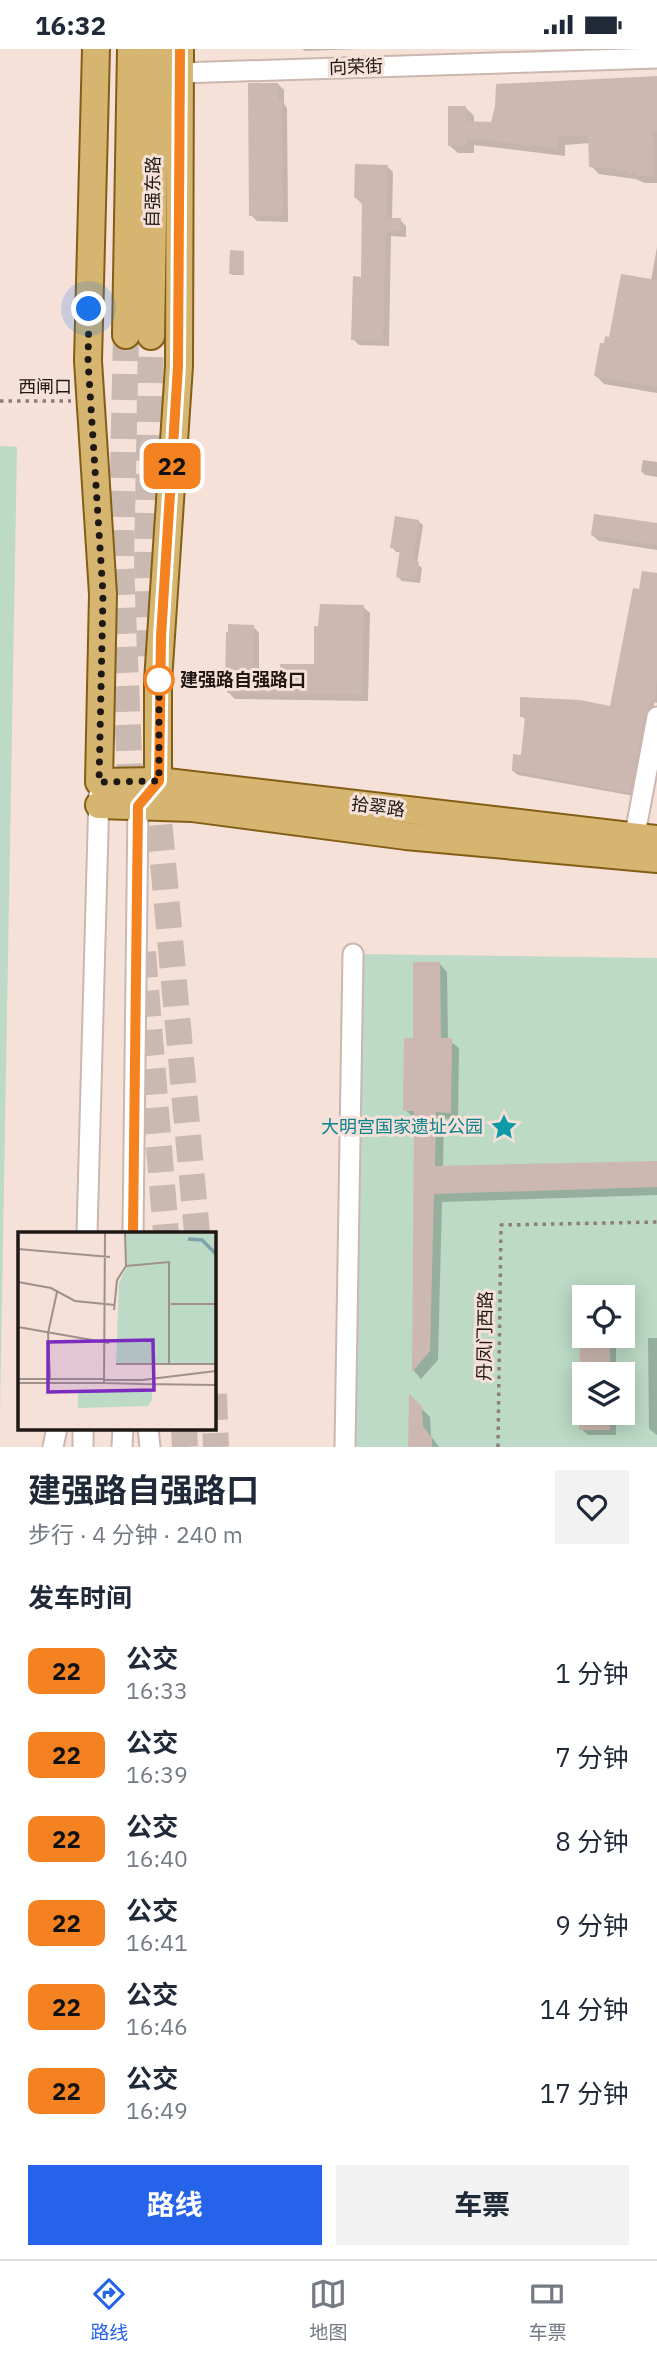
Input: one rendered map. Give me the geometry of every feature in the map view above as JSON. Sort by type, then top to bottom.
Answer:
[{"type":"main road","points":[[96,49],[88,361],[103,594],[99,793]]},
{"type":"main road","name":"自强东路","points":[[131,49],[139,335],[156,49]]},
{"type":"main road","points":[[159,781],[159,669],[178,366],[180,61]]},
{"type":"main road","name":"拾翠路","points":[[99,793],[159,781],[641,844],[657,859]]},
{"type":"main road","name":"拾翠路","points":[[99,793],[138,806],[192,808],[406,836],[641,844]]},
{"type":"street","name":"向荣街","points":[[180,61],[657,58]]},
{"type":"street","points":[[641,844],[657,717]]},
{"type":"street","points":[[133,1232],[138,806],[159,781]]},
{"type":"street","points":[[87,1232],[99,793]]},
{"type":"street","points":[[345,1447],[353,954]]},
{"type":"street","points":[[53,1447],[57,1429]]},
{"type":"street","points":[[83,1429],[83,1447]]},
{"type":"street","points":[[122,1447],[124,1429]]},
{"type":"street","points":[[148,1429],[150,1447]]},
{"type":"path","name":"西闸口","points":[[0,401],[90,401]]},
{"type":"path","name":"丹凤门西路","points":[[498,1447],[501,1225],[657,1222]]},
{"type":"green space","points":[[0,446],[17,447],[0,1412]]},
{"type":"green space","name":"大明宫国家遗址公园","points":[[353,954],[657,958],[657,1447],[344,1447]]},
{"type":"building","points":[[657,76],[657,132],[653,133],[655,175],[635,176],[635,173],[628,174],[628,171],[616,172],[616,169],[589,167],[588,135],[557,137],[558,149],[467,138],[467,146],[448,146],[448,106],[466,106],[466,121],[491,122],[496,84]]},
{"type":"building","points":[[248,83],[278,83],[278,100],[282,100],[283,216],[249,216]]},
{"type":"building","points":[[355,164],[388,165],[387,218],[401,218],[400,231],[386,231],[383,341],[351,340],[353,276],[361,277],[362,198],[354,198]]},
{"type":"building","points":[[230,250],[244,251],[243,274],[229,274]]},
{"type":"building","points":[[621,274],[657,280],[657,387],[594,376],[600,343],[604,343],[605,336],[609,337]]},
{"type":"building","points":[[594,514],[657,523],[657,545],[591,535]]},
{"type":"building","points":[[395,516],[419,520],[413,561],[419,562],[416,580],[396,577],[400,549],[390,548]]},
{"type":"building","points":[[642,571],[657,573],[657,678],[655,700],[651,699],[645,715],[630,793],[512,771],[513,754],[521,755],[525,717],[520,717],[520,697],[580,700],[610,706],[633,588],[639,589]]},
{"type":"building","points":[[320,604],[364,605],[362,695],[227,693],[225,684],[228,624],[254,625],[253,669],[280,669],[280,664],[314,664],[314,626],[318,626]]},
{"type":"building","points":[[413,962],[440,962],[441,1038],[452,1038],[451,1113],[436,1112],[435,1166],[657,1161],[657,1187],[434,1194],[430,1351],[412,1372],[414,1111],[403,1111],[404,1038],[413,1038]]},
{"type":"building","points":[[580,1348],[610,1348],[610,1362],[579,1362]]},
{"type":"building","points":[[409,1394],[422,1406],[423,1426],[432,1438],[432,1447],[408,1447]]},
{"type":"building","points":[[579,1425],[610,1425],[610,1430],[579,1430]]},
{"type":"tunnel","points":[[126,335],[121,563],[131,802]]},
{"type":"tunnel","points":[[150,656],[147,565],[151,336]]},
{"type":"tunnel","points":[[156,786],[197,1232]]},
{"type":"tunnel","points":[[143,952],[166,1232]]},
{"type":"tunnel","points":[[215,1420],[216,1447]]},
{"type":"tunnel","points":[[184,1429],[185,1447]]},
{"type":"bus line","name":"22","points":[[133,1232],[138,806],[159,781],[159,681],[163,592],[178,366],[180,49]]},
{"type":"place","name":"建强路自强路口","points":[[159,680]]},
{"type":"place","name":"大明宫国家遗址公园","points":[[504,1127]]},
{"type":"route","points":[[89,309],[88,361],[103,594],[99,782],[159,781],[159,680]]}]
